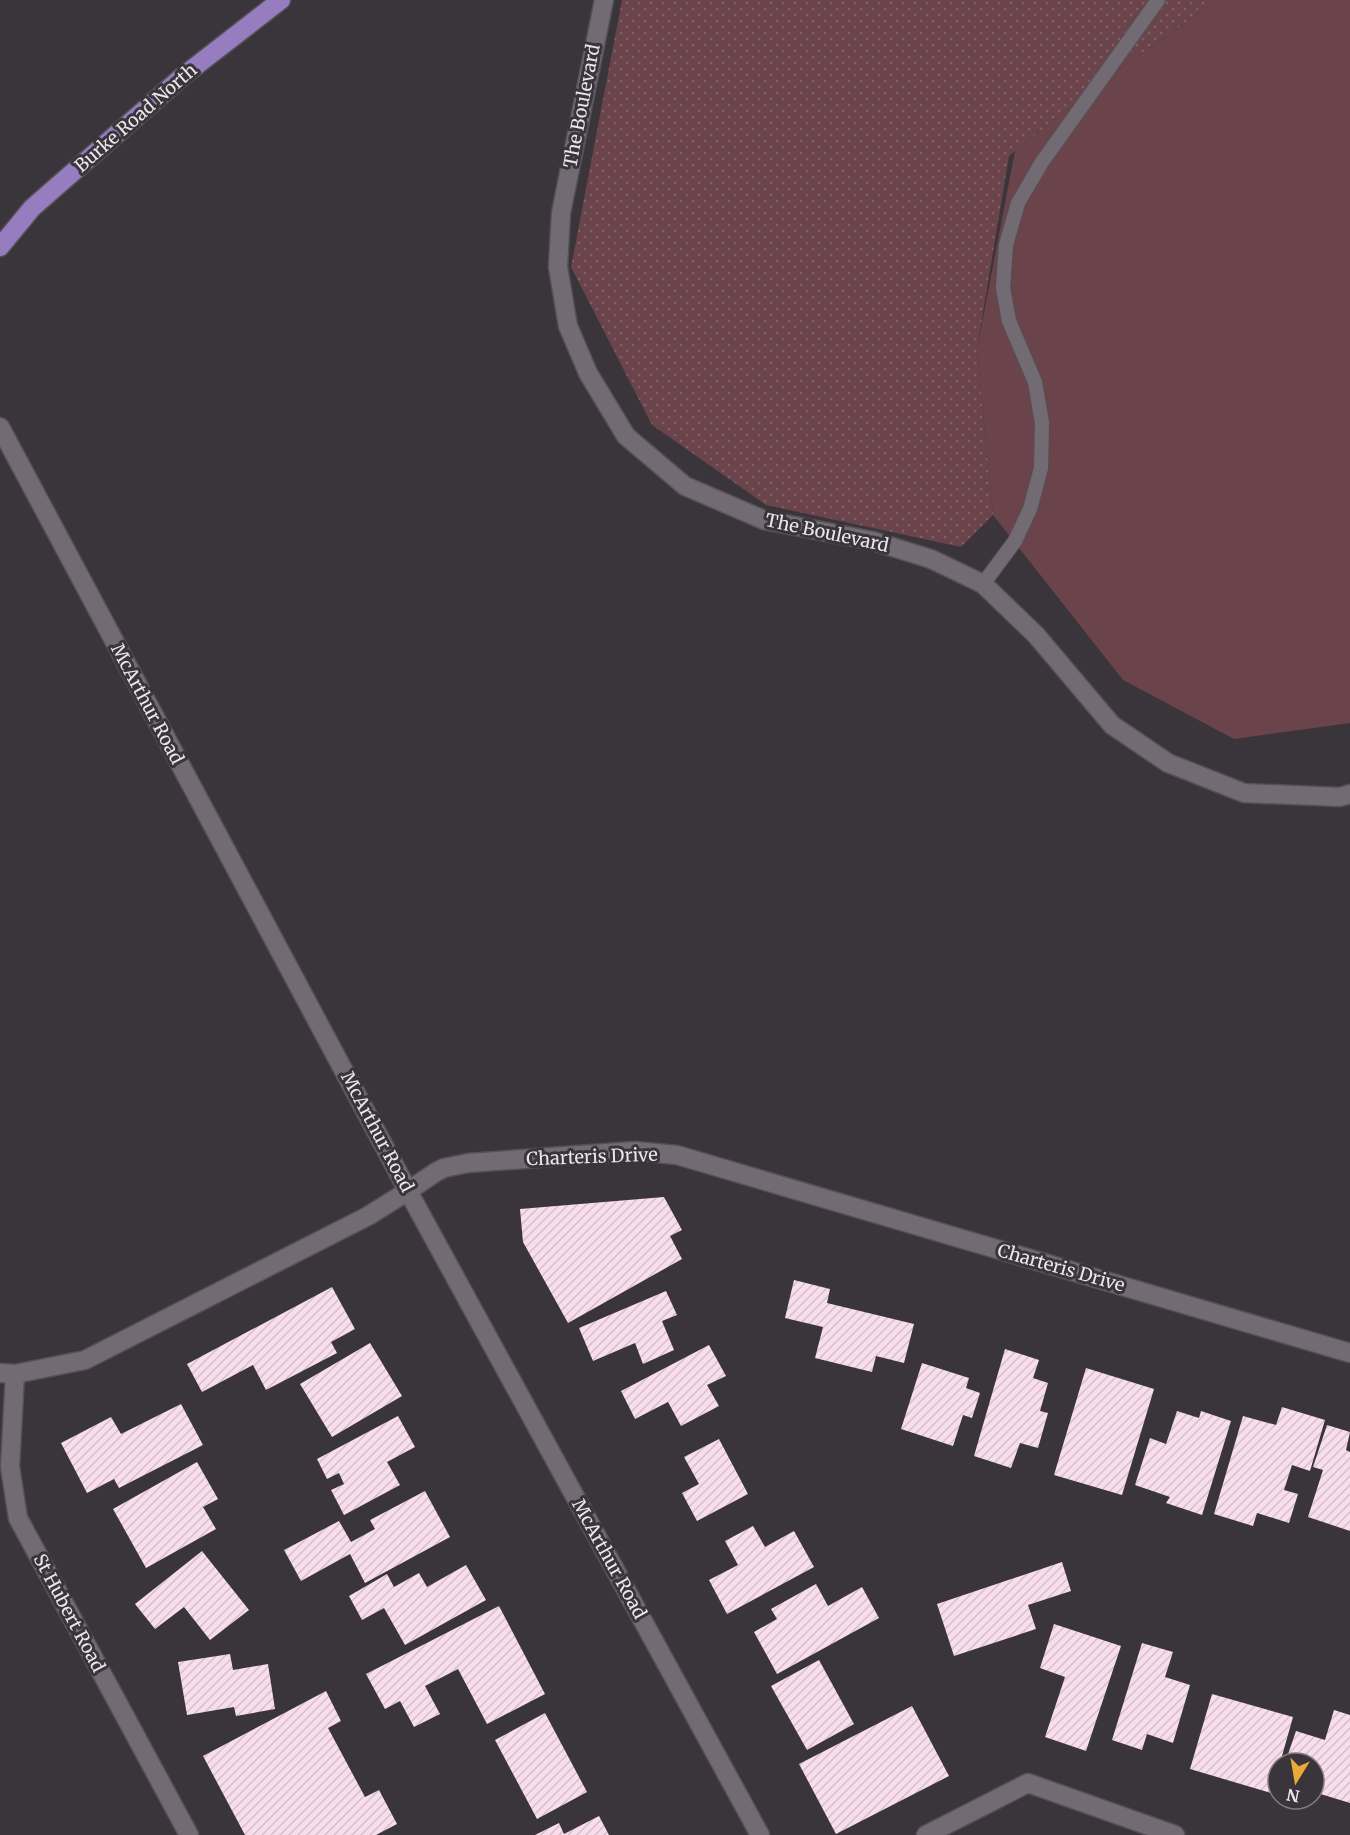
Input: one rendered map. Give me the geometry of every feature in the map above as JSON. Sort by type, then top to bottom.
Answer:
[{"type":"main road","name":"Burke Road North","points":[[0,247],[32,208],[183,76],[281,0]]},
{"type":"street","name":"The Boulevard","points":[[604,0],[561,213],[558,267],[568,326],[588,373],[626,436],[685,486],[764,520],[873,541],[931,559],[983,584],[1036,635],[1112,725],[1168,763],[1244,793],[1340,797],[1350,794]]},
{"type":"street","name":"McArthur Road","points":[[0,427],[408,1191],[760,1835]]},
{"type":"street","name":"Charteris Drive","points":[[7,1374],[85,1360],[368,1216],[444,1168],[468,1163],[635,1151],[677,1155],[1350,1353]]},
{"type":"street","name":"St Hubert Road","points":[[7,1374],[10,1467],[18,1518],[189,1835]]},
{"type":"street","points":[[926,1835],[1028,1783],[1175,1835]]},
{"type":"lane","points":[[983,584],[1015,542],[1030,508],[1041,468],[1042,423],[1035,382],[1009,321],[1004,288],[1006,245],[1018,202],[1042,162],[1158,0]]},
{"type":"shaded area","points":[[622,0],[1218,0],[1102,81],[1009,156],[977,349],[993,515],[961,547],[766,505],[652,425],[571,267]]},
{"type":"shaded area","points":[[1218,0],[1350,0],[1350,723],[1234,739],[1123,680],[993,515],[977,349],[1015,151],[1102,81]]},
{"type":"building","points":[[664,1197],[682,1230],[670,1236],[682,1259],[568,1323],[523,1242],[520,1209]]},
{"type":"building","points":[[794,1280],[830,1289],[827,1303],[914,1324],[904,1363],[876,1356],[872,1372],[815,1358],[823,1327],[785,1318]]},
{"type":"building","points":[[332,1287],[355,1329],[331,1342],[337,1353],[266,1390],[253,1365],[202,1392],[187,1364]]},
{"type":"building","points":[[666,1291],[677,1315],[662,1321],[674,1350],[643,1364],[635,1343],[593,1361],[579,1328]]},
{"type":"building","points":[[370,1343],[402,1396],[332,1437],[300,1384]]},
{"type":"building","points":[[709,1345],[726,1376],[707,1385],[719,1406],[681,1426],[668,1402],[635,1419],[621,1391]]},
{"type":"building","points":[[1005,1349],[1039,1360],[1033,1378],[1048,1383],[1040,1411],[1048,1413],[1038,1448],[1020,1443],[1011,1468],[974,1456]]},
{"type":"building","points":[[922,1363],[969,1378],[966,1388],[980,1393],[972,1418],[963,1415],[953,1446],[901,1429]]},
{"type":"building","points":[[1086,1368],[1154,1389],[1122,1495],[1054,1475]]},
{"type":"building","points":[[181,1404],[203,1445],[119,1488],[114,1479],[87,1493],[61,1443],[111,1417],[121,1434]]},
{"type":"building","points":[[1282,1407],[1325,1420],[1310,1471],[1292,1465],[1284,1490],[1298,1494],[1289,1523],[1257,1513],[1253,1526],[1214,1514],[1243,1416],[1276,1425]]},
{"type":"building","points":[[1177,1411],[1199,1418],[1201,1411],[1231,1421],[1202,1515],[1166,1503],[1170,1497],[1135,1485],[1150,1438],[1166,1444]]},
{"type":"building","points":[[398,1416],[415,1447],[387,1462],[400,1485],[344,1515],[331,1490],[344,1484],[339,1473],[327,1479],[317,1459]]},
{"type":"building","points":[[1327,1425],[1350,1432],[1346,1450],[1350,1452],[1350,1531],[1308,1517],[1323,1470],[1313,1467]]},
{"type":"building","points":[[719,1439],[748,1494],[697,1521],[682,1493],[699,1484],[684,1457]]},
{"type":"building","points":[[197,1462],[218,1499],[203,1507],[216,1529],[146,1568],[113,1509]]},
{"type":"building","points":[[425,1491],[450,1537],[365,1583],[350,1554],[301,1581],[284,1550],[339,1521],[351,1542],[375,1529],[370,1520]]},
{"type":"building","points":[[753,1526],[765,1547],[794,1531],[814,1567],[727,1614],[709,1580],[738,1565],[725,1541]]},
{"type":"building","points":[[202,1551],[249,1610],[210,1640],[184,1607],[155,1629],[135,1604]]},
{"type":"building","points":[[1062,1562],[1071,1591],[1028,1605],[1036,1629],[954,1656],[937,1604]]},
{"type":"building","points":[[466,1565],[486,1600],[405,1645],[384,1608],[362,1620],[349,1596],[387,1574],[394,1587],[419,1573],[427,1587]]},
{"type":"building","points":[[816,1584],[828,1606],[862,1587],[879,1618],[777,1674],[754,1632],[777,1619],[771,1609]]},
{"type":"building","points":[[499,1606],[545,1694],[487,1724],[458,1669],[425,1686],[440,1714],[414,1727],[400,1701],[385,1709],[366,1674]]},
{"type":"building","points":[[1054,1624],[1121,1646],[1086,1751],[1045,1737],[1065,1677],[1040,1668]]},
{"type":"building","points":[[1142,1643],[1173,1652],[1165,1677],[1190,1685],[1173,1743],[1147,1734],[1142,1750],[1112,1740]]},
{"type":"building","points":[[230,1654],[233,1670],[268,1664],[275,1709],[236,1716],[234,1707],[187,1715],[178,1662]]},
{"type":"building","points":[[819,1660],[854,1724],[807,1750],[771,1686]]},
{"type":"building","points":[[326,1691],[341,1721],[328,1728],[365,1797],[379,1790],[397,1824],[376,1835],[245,1835],[203,1756]]},
{"type":"building","points":[[1212,1694],[1293,1717],[1283,1751],[1266,1751],[1266,1792],[1190,1769]]},
{"type":"building","points":[[912,1706],[949,1776],[836,1834],[799,1764]]},
{"type":"building","points":[[1334,1710],[1350,1715],[1350,1803],[1326,1796],[1326,1751],[1289,1751],[1296,1731],[1325,1740]]},
{"type":"building","points":[[545,1713],[587,1792],[537,1819],[495,1740]]},
{"type":"building","points":[[599,1816],[609,1835],[535,1835],[559,1823],[564,1834]]}]
